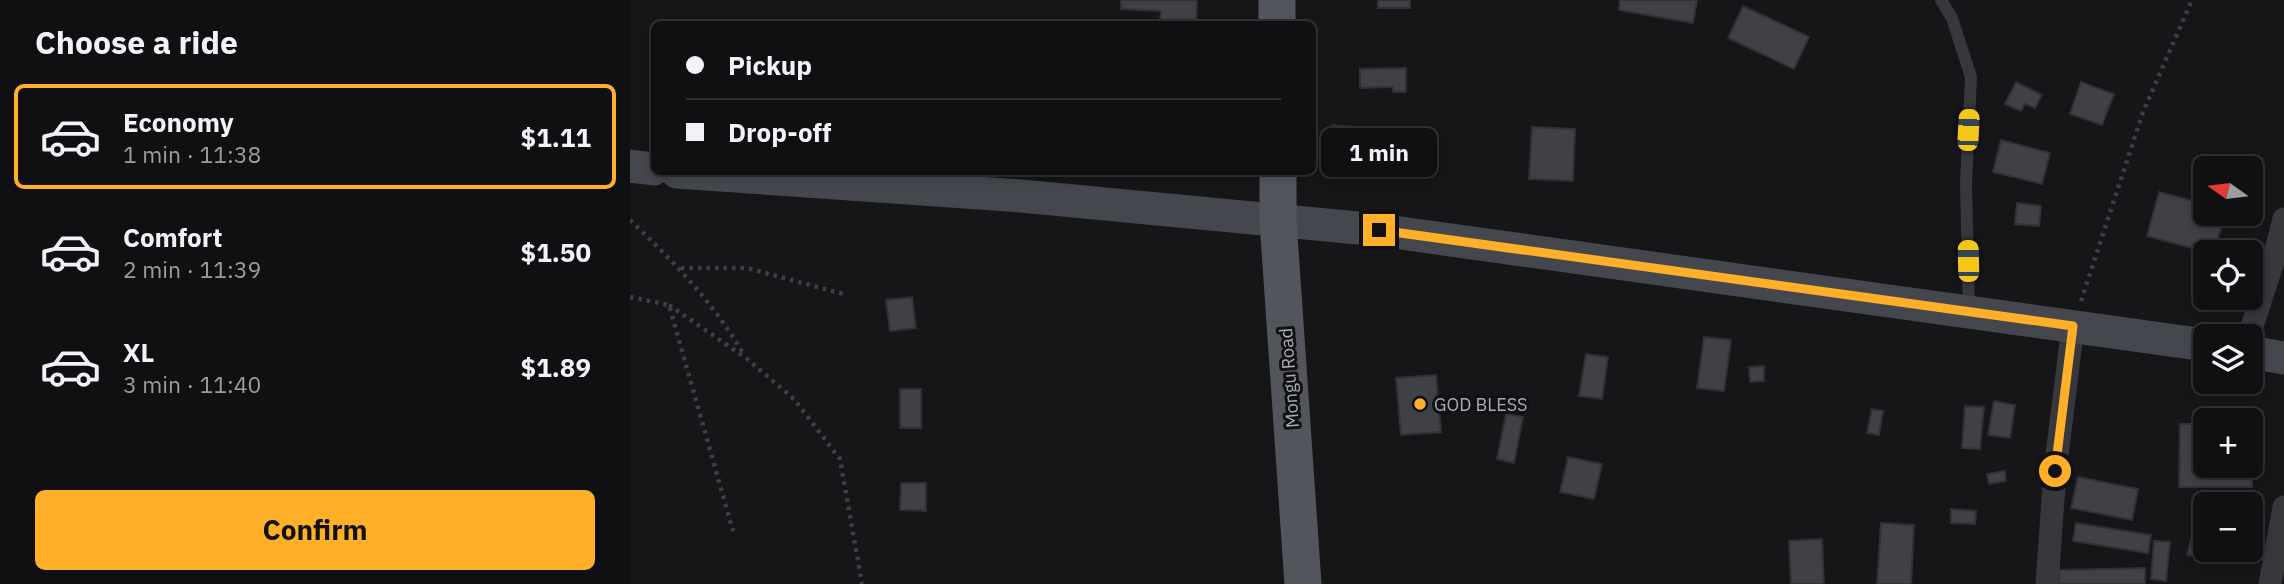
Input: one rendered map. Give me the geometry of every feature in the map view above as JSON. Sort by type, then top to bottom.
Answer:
[{"type":"main road","points":[[1277,0],[1277,21]]},
{"type":"main road","points":[[630,166],[651,169]]},
{"type":"main road","points":[[720,175],[1021,196],[1379,230],[2193,343]]},
{"type":"main road","name":"Mongu Road","points":[[1278,175],[1278,221],[1303,584]]},
{"type":"main road","points":[[2263,354],[2284,358]]},
{"type":"street","points":[[2253,324],[2284,219]]},
{"type":"street","points":[[2047,584],[2055,471],[2073,326]]},
{"type":"street","points":[[2270,584],[2284,507]]},
{"type":"lane","points":[[1941,0],[1952,18],[1971,77],[1966,183],[1969,312]]},
{"type":"path","points":[[2073,326],[2143,112],[2192,0]]},
{"type":"path","points":[[630,220],[680,268],[728,327],[746,358]]},
{"type":"path","points":[[680,268],[747,268],[847,295]]},
{"type":"path","points":[[630,297],[669,305],[746,358],[794,399],[840,458],[862,584]]},
{"type":"path","points":[[669,305],[733,531]]},
{"type":"building","points":[[1121,0],[1197,0],[1196,21],[1160,21],[1161,11],[1121,9]]},
{"type":"building","points":[[1378,0],[1410,0],[1410,8],[1378,8]]},
{"type":"building","points":[[1620,0],[1697,0],[1693,23],[1619,10]]},
{"type":"building","points":[[1743,6],[1809,37],[1794,69],[1728,38]]},
{"type":"building","points":[[1406,68],[1406,92],[1393,92],[1393,87],[1360,88],[1360,69]]},
{"type":"building","points":[[2016,82],[2042,95],[2035,108],[2025,104],[2021,111],[2005,104]]},
{"type":"building","points":[[2081,82],[2114,94],[2102,125],[2070,114]]},
{"type":"building","points":[[1332,125],[1374,129],[1372,154],[1329,150]]},
{"type":"building","points":[[1532,127],[1575,129],[1573,181],[1529,179]]},
{"type":"building","points":[[2001,140],[2050,153],[2042,184],[1993,172]]},
{"type":"building","points":[[2159,192],[2193,201],[2193,226],[2222,226],[2217,240],[2193,240],[2193,248],[2147,236]]},
{"type":"building","points":[[2017,203],[2041,206],[2039,226],[2015,224]]},
{"type":"building","points":[[912,297],[916,328],[890,331],[886,300]]},
{"type":"building","points":[[1704,337],[1731,340],[1724,391],[1697,388]]},
{"type":"building","points":[[1586,354],[1608,357],[1602,399],[1579,396]]},
{"type":"building","points":[[1764,366],[1764,381],[1750,382],[1749,367]]},
{"type":"building","points":[[1436,375],[1441,432],[1401,435],[1396,378]]},
{"type":"building","points":[[900,389],[921,389],[921,428],[900,428]]},
{"type":"building","points":[[1994,401],[2015,405],[2010,438],[1988,435]]},
{"type":"building","points":[[1965,406],[1984,407],[1980,449],[1962,448]]},
{"type":"building","points":[[1872,409],[1883,411],[1879,435],[1867,433]]},
{"type":"building","points":[[1506,414],[1523,417],[1514,463],[1497,459]]},
{"type":"building","points":[[2180,424],[2193,424],[2193,478],[2252,478],[2252,487],[2179,487]]},
{"type":"building","points":[[1568,457],[1602,464],[1594,499],[1560,492]]},
{"type":"building","points":[[2005,471],[2006,481],[1989,484],[1987,474]]},
{"type":"building","points":[[2078,477],[2138,489],[2132,520],[2071,508]]},
{"type":"building","points":[[901,483],[926,483],[926,511],[900,510]]},
{"type":"building","points":[[1951,509],[1976,511],[1975,524],[1951,523]]},
{"type":"building","points":[[1881,523],[1914,525],[1911,584],[1877,584]]},
{"type":"building","points":[[2076,523],[2151,535],[2148,553],[2073,541]]},
{"type":"building","points":[[1822,539],[1824,584],[1791,584],[1789,541]]},
{"type":"building","points":[[2191,540],[2193,541],[2193,556],[2187,555]]},
{"type":"building","points":[[2154,541],[2170,542],[2166,581],[2151,579]]},
{"type":"building","points":[[2145,568],[2145,584],[2059,584],[2059,570]]},
{"type":"place","name":"GOD BLESS","points":[[1420,404]]},
{"type":"route","points":[[1379,230],[2073,326],[2055,471]]}]
